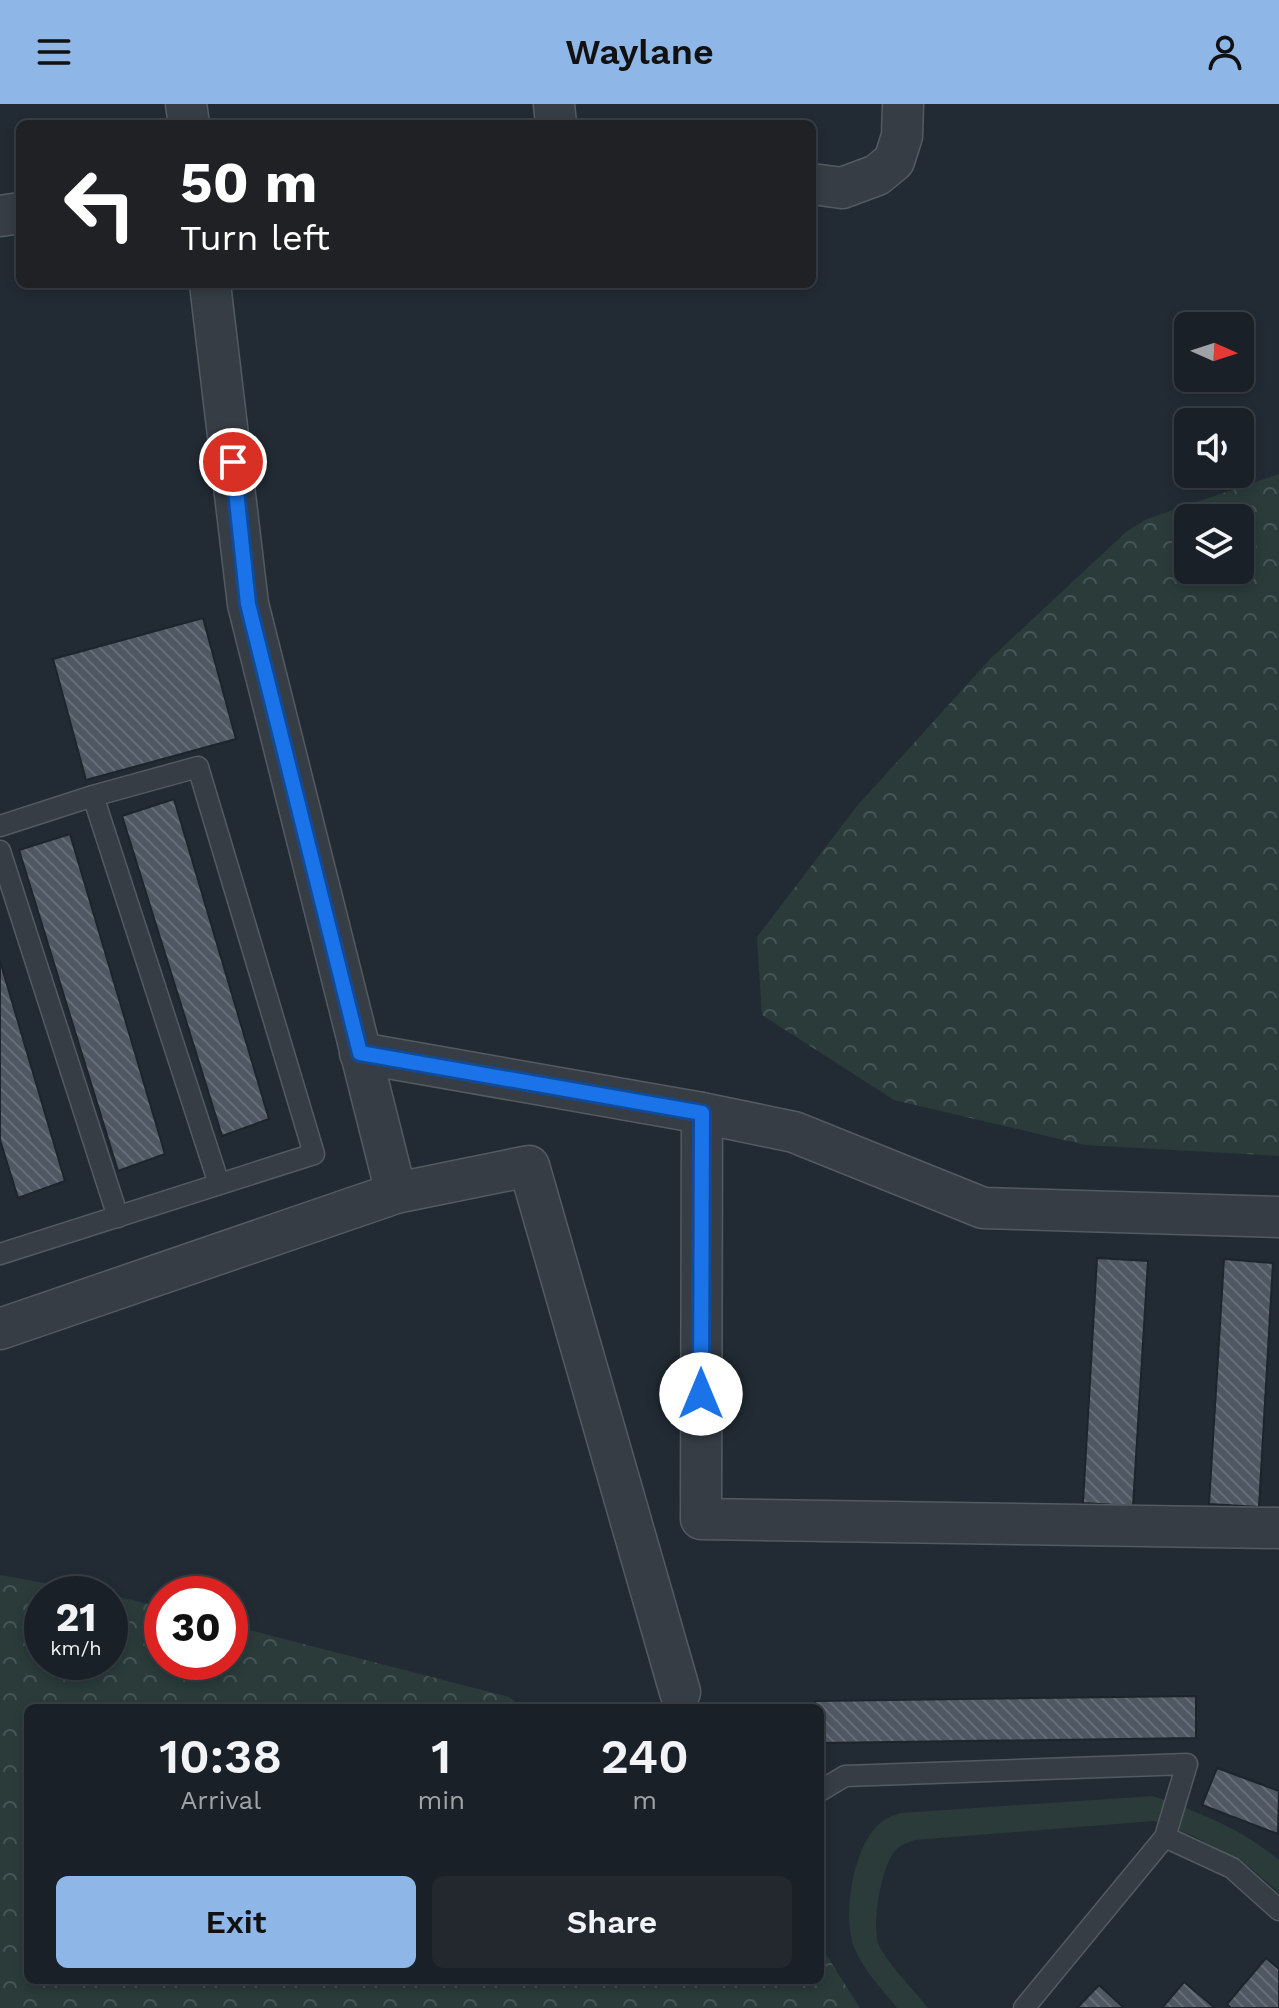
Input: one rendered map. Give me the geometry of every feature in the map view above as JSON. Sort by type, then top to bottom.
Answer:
[{"type":"street","points":[[816,185],[842,188],[877,175],[894,161],[902,136],[903,104]]},
{"type":"street","points":[[210,288],[248,604],[396,1193]]},
{"type":"street","points":[[360,1053],[794,1132],[983,1208],[1279,1217]]},
{"type":"street","points":[[702,1113],[701,1519],[1279,1528]]},
{"type":"street","points":[[0,1329],[396,1193],[529,1166],[684,1700]]},
{"type":"lane","points":[[0,826],[198,767],[314,1154],[0,1254]]},
{"type":"lane","points":[[93,796],[219,1184]]},
{"type":"lane","points":[[0,851],[118,1217]]},
{"type":"lane","points":[[824,1789],[845,1776],[1187,1764],[1165,1837],[1024,2008]]},
{"type":"lane","points":[[1165,1837],[1232,1868],[1279,1910]]},
{"type":"green space","points":[[1279,474],[1279,1156],[1085,1145],[894,1100],[762,1015],[757,937],[857,806],[991,658],[1126,532],[1147,519],[1174,510],[1174,584],[1254,584],[1254,504],[1191,504],[1238,488],[1254,488],[1254,483]]},
{"type":"green space","points":[[0,1575],[24,1579],[24,1680],[128,1680],[128,1599],[144,1603],[144,1680],[248,1680],[248,1630],[509,1697],[519,1704],[24,1704],[24,1984],[824,1984],[824,1951],[860,2008],[0,2008]]},
{"type":"green space","points":[[1153,1796],[1219,1822],[1279,1860],[1279,1892],[1229,1855],[1193,1836],[1154,1821],[915,1840],[899,1848],[889,1860],[879,1896],[876,1934],[886,1958],[928,2008],[897,2008],[862,1964],[854,1947],[849,1918],[852,1882],[862,1849],[870,1835],[886,1819],[901,1813]]},
{"type":"building","points":[[203,618],[236,739],[86,780],[53,659]]},
{"type":"building","points":[[174,799],[269,1119],[222,1136],[122,816]]},
{"type":"building","points":[[70,834],[165,1154],[118,1171],[19,850]]},
{"type":"building","points":[[0,961],[65,1181],[18,1198],[0,1140]]},
{"type":"building","points":[[1097,1258],[1148,1261],[1133,1506],[1083,1503]]},
{"type":"building","points":[[1224,1259],[1273,1263],[1259,1507],[1209,1504]]},
{"type":"building","points":[[1196,1696],[1196,1738],[824,1743],[824,1704],[815,1704],[815,1701]]},
{"type":"building","points":[[1217,1768],[1279,1791],[1278,1834],[1202,1805]]},
{"type":"building","points":[[1266,1958],[1279,1969],[1279,2008],[1231,2008],[1227,2004]]},
{"type":"building","points":[[1184,1982],[1215,2008],[1162,2008]]},
{"type":"building","points":[[1099,1985],[1124,2008],[1077,2008]]},
{"type":"route","points":[[233,462],[248,604],[360,1053],[702,1113],[701,1394]]}]
